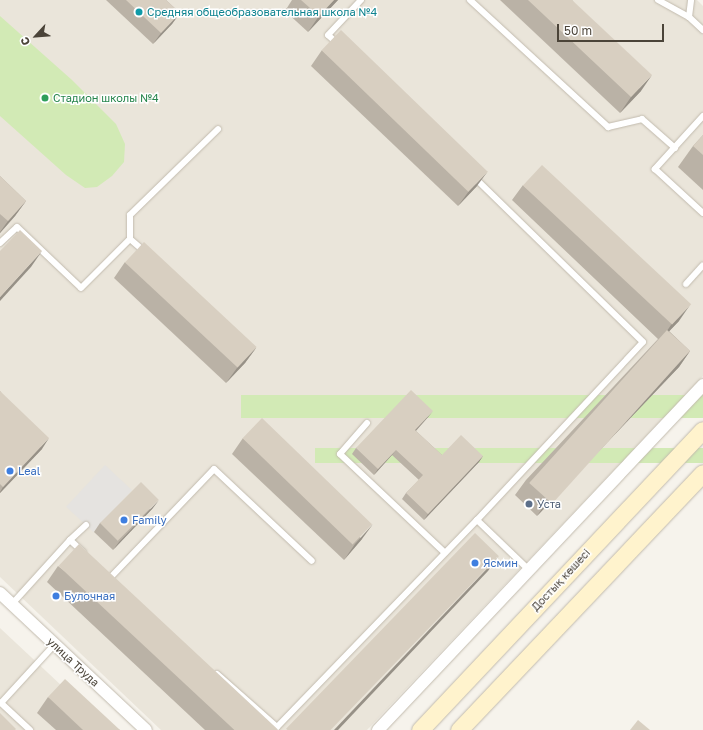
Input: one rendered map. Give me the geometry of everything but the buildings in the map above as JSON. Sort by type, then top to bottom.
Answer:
[{"type":"street","points":[[378,730],[703,385]]},
{"type":"street","name":"Достық көшесі","points":[[420,730],[703,430]]},
{"type":"street","points":[[459,730],[703,473]]},
{"type":"street","name":"улица Труда","points":[[4,599],[146,730]]},
{"type":"lane","points":[[345,52],[328,35],[361,0]]},
{"type":"lane","points":[[470,0],[608,127],[642,119],[675,148]]},
{"type":"lane","points":[[658,0],[689,17],[703,30]]},
{"type":"lane","points":[[689,17],[691,0]]},
{"type":"lane","points":[[703,116],[655,169],[703,213]]},
{"type":"lane","points":[[0,243],[17,227],[81,288],[130,239],[130,215],[218,129]]},
{"type":"lane","points":[[211,669],[277,727],[477,520],[643,342],[471,174]]},
{"type":"lane","points":[[130,239],[148,255]]},
{"type":"lane","points":[[686,284],[703,265]]},
{"type":"lane","points":[[367,423],[340,454],[445,553]]},
{"type":"lane","points":[[109,579],[214,469],[312,561]]},
{"type":"lane","points":[[477,520],[529,570]]},
{"type":"lane","points":[[4,599],[86,525]]},
{"type":"lane","points":[[70,540],[87,556]]},
{"type":"lane","points":[[104,573],[115,584]]},
{"type":"lane","points":[[30,730],[1,703],[54,644]]},
{"type":"shaded area","points":[[0,0],[697,0],[703,6],[703,376],[367,730],[161,730],[0,577]]},
{"type":"shaded area","points":[[105,465],[132,490],[93,532],[66,507]]},
{"type":"shaded area","points":[[0,628],[109,730],[0,730]]},
{"type":"green space","name":"Стадион школы №4","points":[[0,16],[72,80],[116,124],[125,144],[124,162],[112,176],[97,187],[85,188],[66,175],[0,116]]},
{"type":"green space","points":[[241,395],[703,395],[703,418],[241,418]]},
{"type":"green space","points":[[315,448],[703,448],[703,463],[315,463]]},
{"type":"place","name":"Средняя общеобразовательная школа №4","points":[[139,12]]},
{"type":"place","name":"Стадион школы №4","points":[[45,98]]},
{"type":"place","name":"Leal","points":[[10,471]]},
{"type":"place","name":"Уста","points":[[529,504]]},
{"type":"place","name":"Family","points":[[124,520]]},
{"type":"place","name":"Ясмин","points":[[475,563]]},
{"type":"place","name":"Булочная","points":[[56,596]]}]
